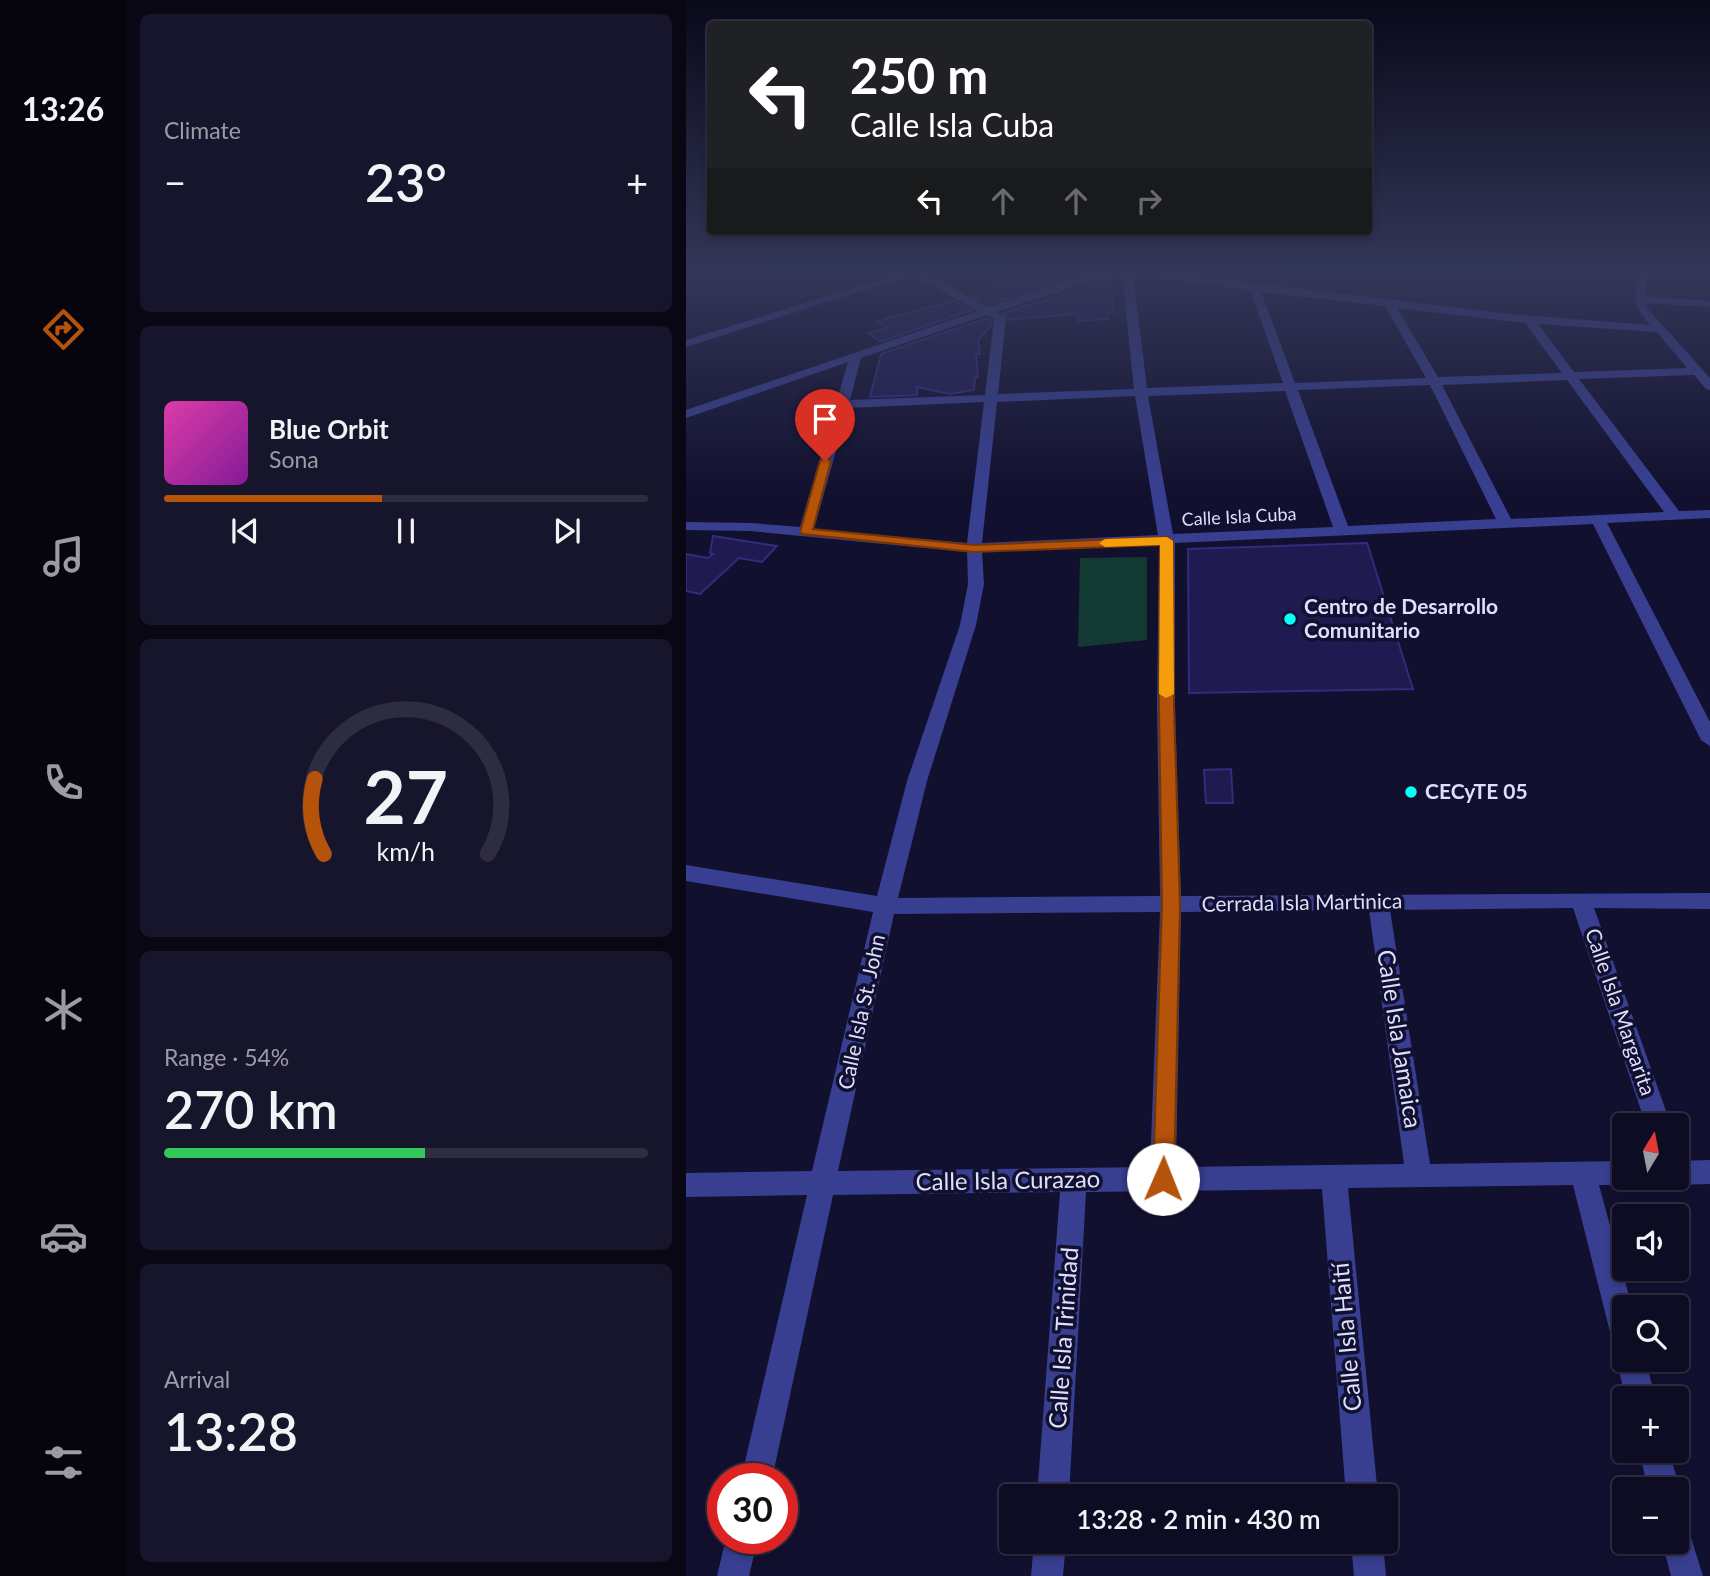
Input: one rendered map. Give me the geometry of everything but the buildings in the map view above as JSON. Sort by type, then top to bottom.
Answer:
[{"type":"street","points":[[686,414],[887,345]]},
{"type":"street","name":"Calle Isla St. John","points":[[760,1463],[885,906],[917,781],[968,625],[976,584],[974,548],[997,345]]},
{"type":"street","points":[[1136,345],[1141,392],[1167,541],[1166,707],[1171,905],[1163,1179]]},
{"type":"street","points":[[1275,345],[1342,531]]},
{"type":"street","points":[[1413,345],[1506,524]]},
{"type":"street","points":[[1547,345],[1675,516]]},
{"type":"street","points":[[1672,345],[1710,386]]},
{"type":"street","points":[[806,532],[856,355]]},
{"type":"street","points":[[843,404],[1696,371]]},
{"type":"street","name":"Calle Isla Cuba","points":[[686,526],[806,532],[974,548],[1710,514]]},
{"type":"street","points":[[1598,520],[1710,740]]},
{"type":"street","points":[[686,543],[705,526]]},
{"type":"street","name":"Cerrada Isla Martinica","points":[[686,873],[885,906],[1710,901]]},
{"type":"street","name":"Calle Isla Margarita","points":[[1581,900],[1655,1113]]},
{"type":"street","name":"Calle Isla Jamaica","points":[[1378,902],[1419,1176]]},
{"type":"street","points":[[1689,1172],[1710,1172]]},
{"type":"street","name":"Calle Isla Curazao","points":[[686,1185],[1612,1173]]},
{"type":"street","points":[[1583,1174],[1614,1295]]},
{"type":"street","name":"Calle Isla Haití","points":[[1334,1177],[1361,1484]]},
{"type":"street","name":"Calle Isla Trinidad","points":[[1054,1484],[1074,1180]]},
{"type":"street","points":[[733,1576],[738,1554]]},
{"type":"street","points":[[1047,1576],[1048,1554]]},
{"type":"street","points":[[1368,1554],[1370,1576]]},
{"type":"street","points":[[1681,1554],[1687,1576]]},
{"type":"green space","points":[[1147,557],[1147,640],[1078,647],[1080,558]]},
{"type":"slow traffic","points":[[1105,543],[1167,541],[1166,694]]},
{"type":"place","name":"Centro de Desarrollo Comunitario","points":[[1290,619]]},
{"type":"place","name":"CECyTE 05","points":[[1411,792]]},
{"type":"route","points":[[825,461],[806,532],[974,548],[1167,541],[1166,707],[1171,905],[1163,1179]]}]
